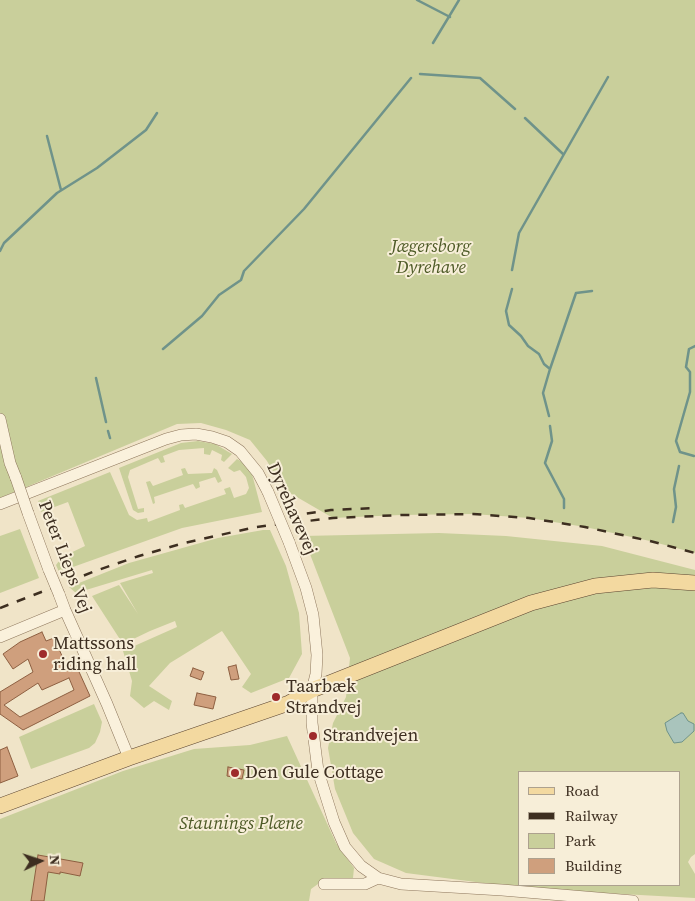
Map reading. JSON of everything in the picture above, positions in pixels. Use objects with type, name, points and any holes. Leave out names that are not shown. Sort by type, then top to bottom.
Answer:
[{"type":"main road","points":[[0,796],[289,703],[312,690],[499,615],[557,595],[595,586],[653,580],[695,583]]},
{"type":"main road","points":[[0,806],[128,754]]},
{"type":"street","name":"Peter Lieps Vej","points":[[0,419],[10,463],[64,610],[108,704],[128,754]]},
{"type":"street","name":"Dyrehavevej","points":[[0,504],[166,439],[196,434],[227,442],[240,451],[258,473],[289,542],[306,588],[313,615],[316,662],[316,674],[312,690]]},
{"type":"street","points":[[0,636],[64,610]]},
{"type":"street","points":[[312,690],[313,736],[318,771],[334,822],[346,847],[361,866],[378,878],[401,884],[633,901]]},
{"type":"street","points":[[324,884],[364,884],[378,878]]},
{"type":"green space","name":"Jægersborg Dyrehave","points":[[0,0],[695,0],[695,553],[585,527],[529,518],[473,514],[333,518],[283,489],[267,461],[250,440],[226,430],[201,423],[177,424],[0,498]]},
{"type":"green space","points":[[198,441],[215,444],[232,454],[224,462],[221,460],[222,455],[212,450],[210,455],[204,454],[204,448],[179,450],[163,456],[165,462],[161,463],[158,458],[130,470],[128,477],[138,509],[144,508],[144,512],[138,513],[133,510],[119,468],[181,443]]},
{"type":"green space","points":[[237,459],[244,463],[252,474],[262,512],[182,528],[59,572],[56,565],[62,557],[85,546],[68,502],[41,512],[38,501],[110,472],[129,515],[137,520],[147,518],[148,522],[180,510],[179,505],[183,504],[185,508],[226,494],[224,489],[230,487],[234,498],[246,494],[249,488],[246,477],[240,470],[234,472],[228,468]]},
{"type":"green space","points":[[185,468],[188,474],[212,473],[214,468],[217,470],[222,481],[218,483],[215,477],[199,482],[200,487],[196,489],[193,484],[154,497],[155,503],[153,504],[146,482],[150,481],[153,486],[183,475],[181,469]]},
{"type":"green space","points":[[20,529],[39,578],[0,593],[0,536]]},
{"type":"green space","points":[[270,530],[286,566],[299,613],[302,654],[289,678],[251,693],[242,687],[251,674],[222,631],[170,663],[149,686],[172,701],[169,710],[154,701],[144,708],[130,696],[132,681],[123,651],[177,627],[175,621],[123,644],[92,596],[119,585],[138,614],[120,583],[153,573],[152,570],[76,593],[69,587],[129,563],[218,538]]},
{"type":"green space","points":[[439,533],[506,536],[602,546],[695,570],[695,854],[688,862],[695,874],[695,898],[530,889],[406,873],[374,859],[353,833],[335,789],[328,748],[333,723],[346,697],[350,658],[303,536]]},
{"type":"green space","points":[[94,704],[102,722],[95,743],[89,748],[31,769],[19,737]]},
{"type":"green space","name":"Staunings Plæne","points":[[287,736],[336,843],[354,868],[353,878],[325,879],[311,889],[309,901],[0,901],[0,819],[123,771],[194,749],[250,745]]},
{"type":"water","points":[[683,713],[688,721],[694,724],[694,731],[682,742],[674,743],[665,723]]},
{"type":"building","points":[[42,632],[46,641],[54,638],[67,667],[75,663],[90,696],[23,730],[0,714],[0,692],[33,672],[28,659],[13,669],[3,654],[20,642]],"holes":[[[69,678],[74,690],[20,717],[4,705],[38,683],[42,690]]]},
{"type":"building","points":[[236,665],[239,679],[231,680],[228,667]]},
{"type":"building","points":[[193,668],[204,672],[201,680],[190,676]]},
{"type":"building","points":[[197,693],[216,697],[213,709],[194,705]]},
{"type":"building","points":[[7,747],[18,776],[0,783],[0,750]]},
{"type":"building","name":"Den Gule Cottage","points":[[228,767],[244,770],[242,779],[227,776]]},
{"type":"building","points":[[38,855],[83,863],[80,876],[48,872],[44,901],[31,901]]},
{"type":"waterway","points":[[417,0],[450,17]]},
{"type":"waterway","points":[[433,43],[459,0]]},
{"type":"waterway","points":[[420,74],[480,78],[515,109]]},
{"type":"waterway","points":[[512,270],[519,233],[608,77]]},
{"type":"waterway","points":[[163,349],[202,316],[219,295],[241,280],[244,271],[304,209],[411,78]]},
{"type":"waterway","points":[[0,251],[4,243],[57,193],[97,168],[146,130],[157,113]]},
{"type":"waterway","points":[[525,118],[563,154]]},
{"type":"waterway","points":[[47,136],[61,190]]},
{"type":"waterway","points":[[512,289],[506,311],[509,325],[521,336],[528,346],[539,354],[544,364],[550,369],[543,393],[549,416]]},
{"type":"waterway","points":[[550,369],[576,293],[592,291]]},
{"type":"waterway","points":[[694,456],[680,452],[676,441],[690,392],[690,372],[686,367],[689,349],[695,346]]},
{"type":"waterway","points":[[96,378],[106,422]]},
{"type":"waterway","points":[[550,426],[552,441],[545,463],[564,499],[564,508]]},
{"type":"waterway","points":[[108,431],[110,438]]},
{"type":"waterway","points":[[673,522],[676,507],[674,489],[679,466]]},
{"type":"railway","points":[[289,516],[331,510],[377,508]]},
{"type":"railway","points":[[0,608],[98,570],[184,543],[256,527],[333,518],[473,514],[529,518],[585,527],[695,553]]},
{"type":"place","name":"Mattssons riding hall","points":[[43,654]]},
{"type":"place","name":"Taarbæk Strandvej","points":[[276,697]]},
{"type":"place","name":"Strandvejen","points":[[313,736]]},
{"type":"place","name":"Den Gule Cottage","points":[[235,773]]}]
